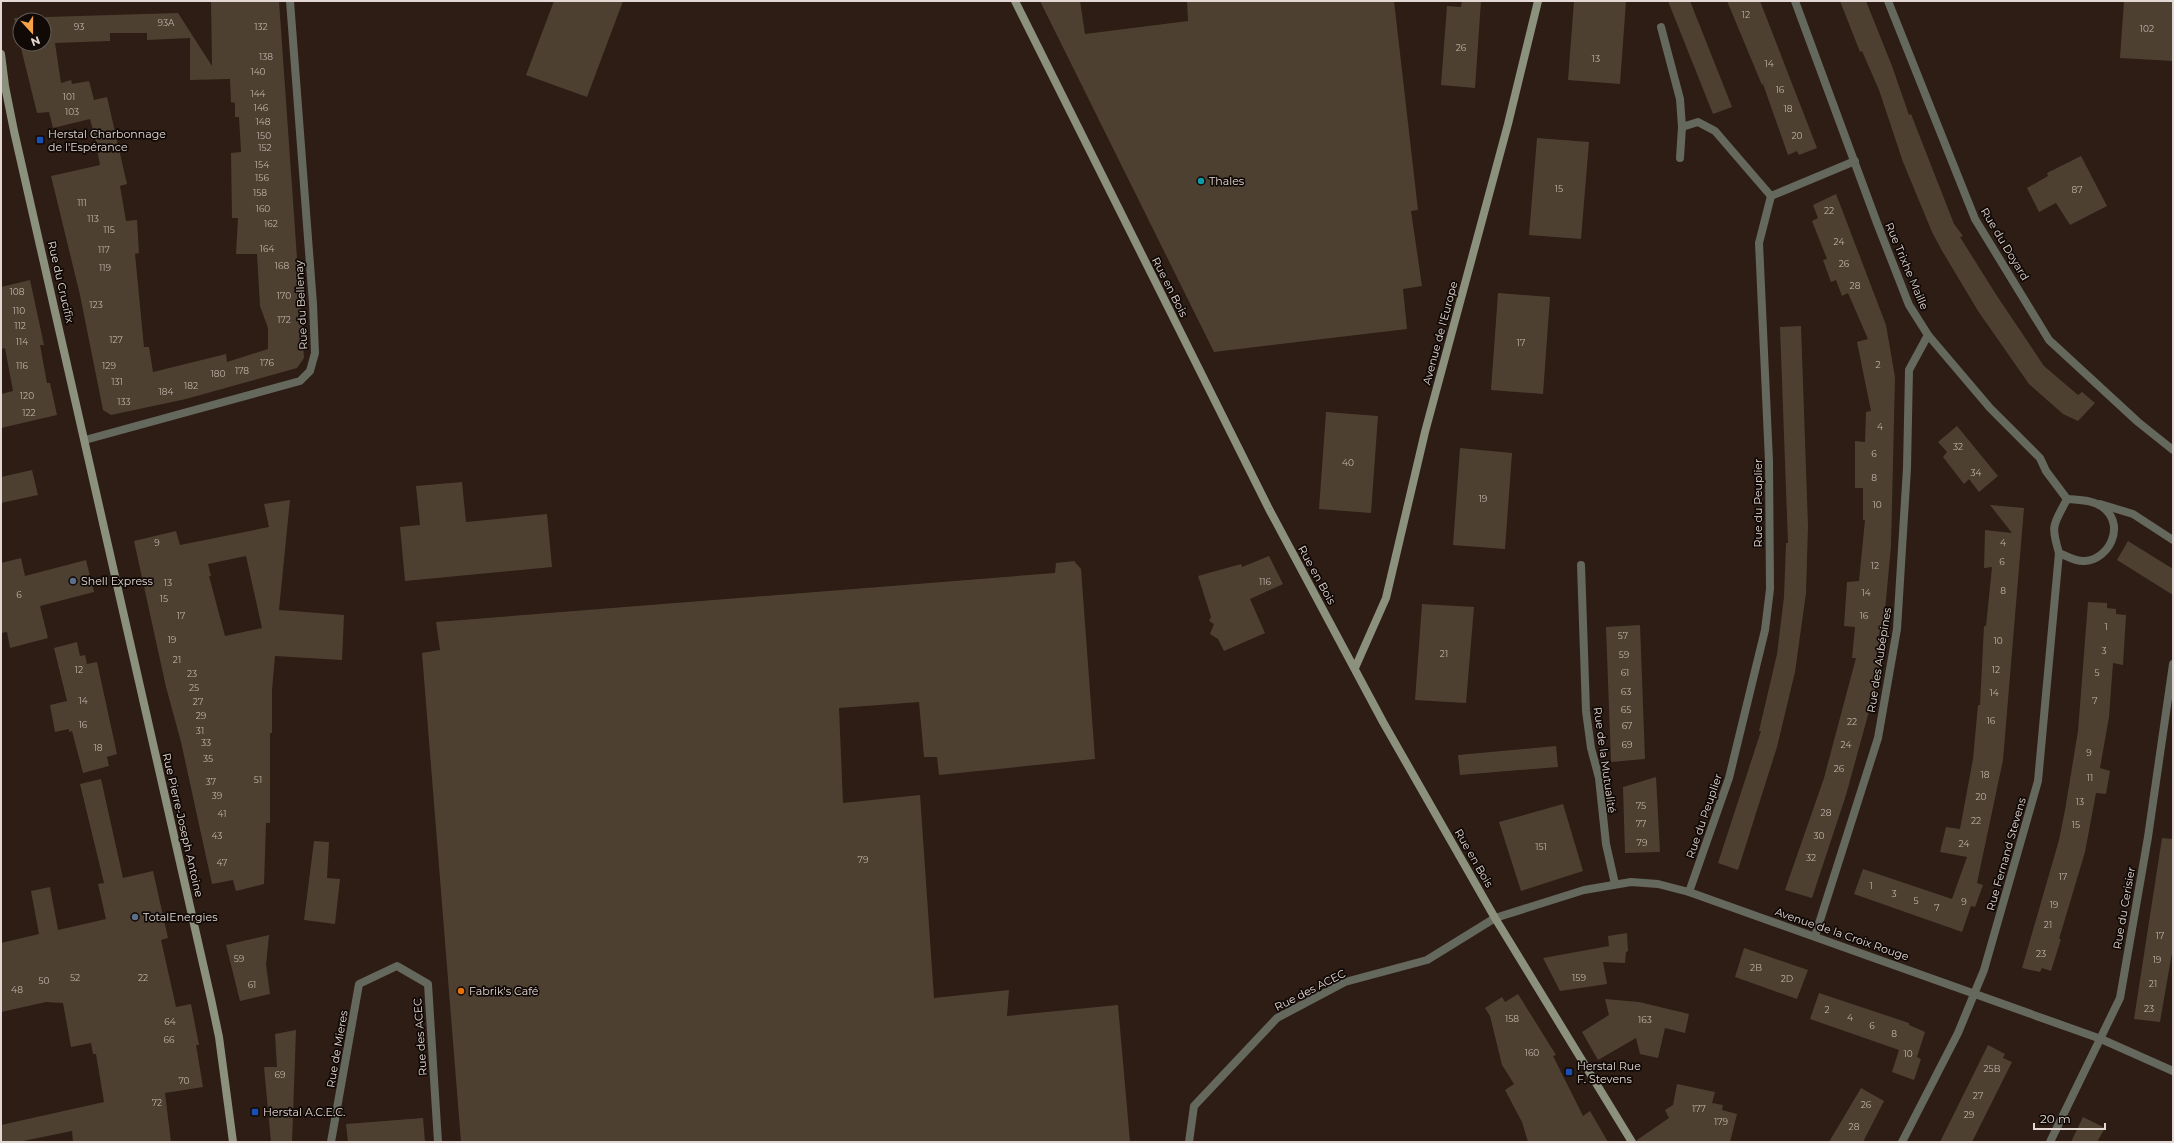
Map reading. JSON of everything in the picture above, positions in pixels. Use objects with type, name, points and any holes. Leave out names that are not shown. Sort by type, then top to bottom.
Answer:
[{"type":"street","name":"Rue du Bellenay","points":[[85,440],[300,381],[310,371],[315,353],[313,304],[290,1]]},
{"type":"street","name":"Rue en Bois","points":[[1015,1],[1269,509],[1383,722],[1496,918],[1632,1142]]},
{"type":"street","name":"Avenue de l'Europe","points":[[1355,668],[1386,598],[1425,432],[1506,132],[1538,1]]},
{"type":"street","name":"Rue Trixhe Maille","points":[[1795,1],[1909,305],[1928,335],[1990,408],[2040,458],[2046,471],[2067,499]]},
{"type":"street","name":"Rue du Doyard","points":[[1888,1],[1976,220],[2050,340],[2138,422],[2173,450]]},
{"type":"street","points":[[1661,27],[1680,99],[1682,127],[1680,158]]},
{"type":"street","name":"Rue du Crucifix","points":[[1,54],[8,101],[102,514]]},
{"type":"street","points":[[1682,127],[1698,122],[1716,131],[1771,196],[1855,161]]},
{"type":"street","name":"Rue du Peuplier","points":[[1689,892],[1729,778],[1765,630],[1770,589],[1769,461],[1759,244],[1771,196]]},
{"type":"street","name":"Rue des Aubépines","points":[[1815,936],[1878,738],[1897,629],[1907,468],[1909,370],[1928,335]]},
{"type":"street","points":[[2092,501],[2105,509],[2111,517],[2114,528],[2113,538],[2107,550],[2099,557],[2084,561],[2074,560],[2059,553],[2053,535],[2054,524],[2067,499],[2092,501],[2133,514],[2173,540]]},
{"type":"street","name":"Rue Pierre-Joseph Antoine","points":[[102,514],[211,999],[220,1044],[233,1142]]},
{"type":"street","name":"Rue Fernand Stevens","points":[[1902,1142],[1958,1033],[1984,970],[2038,781],[2059,553]]},
{"type":"street","name":"Rue de la Mutualité","points":[[1581,565],[1586,711],[1591,748],[1599,778],[1606,844],[1615,884]]},
{"type":"street","name":"Rue du Cerisier","points":[[2050,1142],[2120,998],[2148,837],[2173,664]]},
{"type":"street","name":"Avenue de la Croix Rouge","points":[[1496,918],[1584,890],[1615,884],[1658,884],[1689,892],[1975,993],[2101,1039],[2173,1071]]},
{"type":"street","name":"Rue des ACEC","points":[[1189,1142],[1194,1106],[1277,1018],[1345,982],[1427,960],[1496,918]]},
{"type":"street","name":"Rue des ACEC","points":[[359,984],[397,966],[428,984],[438,1142]]},
{"type":"street","name":"Rue de Mieres","points":[[331,1142],[359,984]]},
{"type":"building","points":[[211,1],[279,1],[304,358],[297,368],[186,399],[111,415],[103,410],[80,295],[51,176],[100,165],[95,138],[90,119],[53,128],[49,112],[37,113],[22,52],[52,52],[52,17],[178,13],[212,66]],"holes":[[[110,33],[147,33],[147,40],[190,38],[190,80],[230,79],[231,102],[235,103],[235,117],[239,117],[241,152],[231,153],[232,218],[238,218],[236,254],[257,254],[260,306],[268,328],[268,349],[227,362],[226,354],[153,372],[149,347],[144,347],[135,254],[139,253],[137,220],[126,221],[120,186],[127,184],[107,97],[94,100],[89,81],[72,84],[71,80],[61,83],[55,43],[110,41]]]},
{"type":"building","points":[[554,1],[623,1],[587,97],[526,75]]},
{"type":"building","name":"Thales","points":[[1040,1],[1080,1],[1085,34],[1188,21],[1187,1],[1394,1],[1418,210],[1411,211],[1422,286],[1403,289],[1407,329],[1214,352]]},
{"type":"building","points":[[1462,1],[1481,1],[1475,88],[1441,85],[1447,6],[1461,7]]},
{"type":"building","points":[[1574,1],[1626,1],[1620,84],[1568,80]]},
{"type":"building","points":[[1668,1],[1690,1],[1732,107],[1713,114]]},
{"type":"building","points":[[1727,1],[1760,1],[1817,148],[1799,155],[1797,151],[1788,155],[1763,84],[1762,85]]},
{"type":"building","points":[[1840,1],[1866,1],[1892,66],[1909,115],[1911,114],[1954,224],[1963,236],[1960,237],[1997,296],[2044,366],[2078,395],[2082,392],[2095,403],[2078,421],[2063,414],[2029,384],[1978,311],[1941,249],[1932,232],[1903,162],[1879,90],[1862,51],[1860,52]]},
{"type":"building","points":[[2124,1],[2173,1],[2173,61],[2120,58]]},
{"type":"building","points":[[1537,138],[1589,142],[1581,239],[1529,235]]},
{"type":"building","points":[[2081,156],[2107,206],[2070,225],[2056,203],[2039,212],[2027,188],[2048,176],[2047,173]]},
{"type":"building","points":[[1836,194],[1886,325],[1895,377],[1891,546],[1879,675],[1846,795],[1812,898],[1785,890],[1824,778],[1856,658],[1852,658],[1855,627],[1844,626],[1847,582],[1859,581],[1865,520],[1863,520],[1863,488],[1855,488],[1855,441],[1865,442],[1866,412],[1871,411],[1857,342],[1868,339],[1848,293],[1842,296],[1836,280],[1831,282],[1823,260],[1827,259],[1812,221],[1818,218],[1813,205]]},
{"type":"building","points":[[30,280],[44,345],[40,345],[47,383],[50,383],[57,415],[1,428],[1,394],[13,391],[5,348],[1,349],[1,287]]},
{"type":"building","points":[[1498,293],[1550,297],[1543,394],[1491,390]]},
{"type":"building","points":[[1801,326],[1808,526],[1806,593],[1795,672],[1777,747],[1738,870],[1718,863],[1761,731],[1759,731],[1777,654],[1784,597],[1786,543],[1788,543],[1780,327]]},
{"type":"building","points":[[1326,412],[1378,416],[1371,513],[1319,509]]},
{"type":"building","points":[[1957,426],[1998,476],[1979,492],[1969,479],[1964,484],[1943,457],[1947,452],[1938,442]]},
{"type":"building","points":[[1460,448],[1512,453],[1505,549],[1453,545]]},
{"type":"building","points":[[32,470],[38,495],[1,503],[1,477]]},
{"type":"building","points":[[462,482],[466,522],[547,514],[552,567],[405,581],[400,527],[420,525],[416,486]]},
{"type":"building","points":[[290,500],[279,610],[344,615],[342,660],[275,656],[272,690],[272,733],[270,733],[270,823],[266,823],[264,884],[236,891],[233,880],[212,884],[181,742],[166,687],[134,541],[176,531],[180,545],[269,527],[264,504]],"holes":[[[246,556],[262,628],[225,636],[209,576],[211,576],[208,564]]]},
{"type":"building","points":[[1990,505],[2024,508],[2003,760],[1977,883],[1983,885],[1975,907],[1971,906],[1962,932],[1854,894],[1863,869],[1952,899],[1967,857],[1940,852],[1946,827],[1960,829],[1973,759],[1978,705],[1980,705],[1984,626],[1986,626],[1992,567],[1984,568],[1985,530],[2012,533]]},
{"type":"building","points":[[2128,541],[2173,569],[2173,595],[2117,560]]},
{"type":"building","points":[[1269,556],[1283,584],[1250,599],[1265,633],[1224,651],[1218,639],[1210,634],[1214,624],[1209,621],[1211,617],[1198,576],[1241,564],[1242,567]]},
{"type":"building","points":[[21,558],[25,576],[86,560],[94,592],[40,606],[48,638],[10,648],[7,632],[1,633],[1,563]]},
{"type":"building","points":[[1074,561],[1081,569],[1095,759],[939,775],[937,757],[924,757],[919,702],[839,708],[843,803],[920,795],[934,998],[1009,990],[1007,1016],[1118,1005],[1130,1142],[461,1142],[422,653],[440,650],[436,622],[1055,573],[1056,563]]},
{"type":"building","points":[[2088,602],[2107,603],[2107,608],[2116,609],[2116,614],[2126,615],[2123,665],[2113,663],[2109,717],[2100,768],[2110,771],[2106,794],[2096,793],[2085,852],[2051,971],[2042,968],[2040,972],[2022,968],[2059,840],[2065,810],[2078,731]]},
{"type":"building","points":[[1422,604],[1474,607],[1466,703],[1415,700]]},
{"type":"building","points":[[1640,625],[1645,759],[1611,762],[1606,627]]},
{"type":"building","points":[[77,642],[80,656],[85,655],[87,664],[97,662],[117,754],[107,757],[109,766],[83,773],[72,731],[69,732],[69,729],[55,732],[50,705],[67,701],[54,648]]},
{"type":"building","points":[[1556,746],[1558,767],[1460,775],[1458,755]]},
{"type":"building","points":[[1656,777],[1660,852],[1625,853],[1623,787]]},
{"type":"building","points":[[101,779],[123,878],[153,871],[168,938],[161,940],[176,1007],[191,1004],[199,1045],[196,1045],[203,1087],[165,1093],[171,1142],[73,1142],[72,1131],[18,1142],[1,1142],[1,1125],[104,1102],[96,1054],[93,1054],[91,1043],[71,1047],[63,1003],[46,1002],[1,1012],[1,943],[39,934],[31,891],[50,887],[58,930],[106,919],[98,884],[104,883],[80,784]]},
{"type":"building","points":[[1563,804],[1583,871],[1521,891],[1499,822]]},
{"type":"building","points":[[2162,838],[2173,839],[2173,947],[2160,1022],[2134,1019]]},
{"type":"building","points":[[314,841],[329,842],[327,878],[340,879],[335,924],[304,920]]},
{"type":"building","points":[[1627,933],[1628,951],[1626,952],[1625,963],[1603,962],[1607,984],[1560,991],[1543,958],[1609,946],[1608,936]]},
{"type":"building","points":[[269,935],[266,965],[270,994],[240,1001],[226,945]]},
{"type":"building","points":[[1744,948],[1808,970],[1797,999],[1735,977]]},
{"type":"building","points":[[1819,993],[1909,1023],[1909,1025],[1925,1032],[1917,1057],[1921,1059],[1914,1080],[1892,1072],[1899,1050],[1810,1019]]},
{"type":"building","points":[[1518,994],[1556,1055],[1553,1056],[1583,1116],[1590,1111],[1608,1142],[1528,1142],[1522,1122],[1505,1090],[1514,1084],[1502,1065],[1490,1016],[1485,1008],[1502,997],[1505,1002]]},
{"type":"building","points":[[1605,999],[1639,1002],[1689,1014],[1685,1033],[1665,1028],[1658,1058],[1640,1054],[1636,1038],[1598,1060],[1582,1032],[1609,1015]]},
{"type":"building","points":[[296,1030],[292,1142],[271,1142],[264,1067],[277,1067],[275,1034]]},
{"type":"building","points":[[1988,1045],[2005,1054],[2003,1058],[2012,1062],[1972,1142],[1940,1142]]},
{"type":"building","points":[[1677,1084],[1715,1092],[1712,1103],[1723,1105],[1722,1110],[1737,1114],[1730,1142],[1637,1142],[1637,1140],[1669,1118],[1665,1110],[1673,1105]]},
{"type":"building","points":[[1861,1088],[1884,1101],[1863,1142],[1829,1142]]},
{"type":"building","points":[[2083,1117],[2105,1128],[2097,1142],[2071,1142]]},
{"type":"building","points":[[423,1118],[425,1142],[348,1142],[346,1124]]},
{"type":"place","name":"Herstal Charbonnage de l'Espérance","points":[[40,140]]},
{"type":"place","name":"Thales","points":[[1201,181]]},
{"type":"place","name":"Shell Express","points":[[73,581]]},
{"type":"place","name":"TotalEnergies","points":[[135,917]]},
{"type":"place","name":"Fabrik's Café","points":[[461,991]]},
{"type":"place","name":"Herstal Rue F. Stevens","points":[[1569,1072]]},
{"type":"place","name":"Herstal A.C.E.C.","points":[[255,1112]]}]
